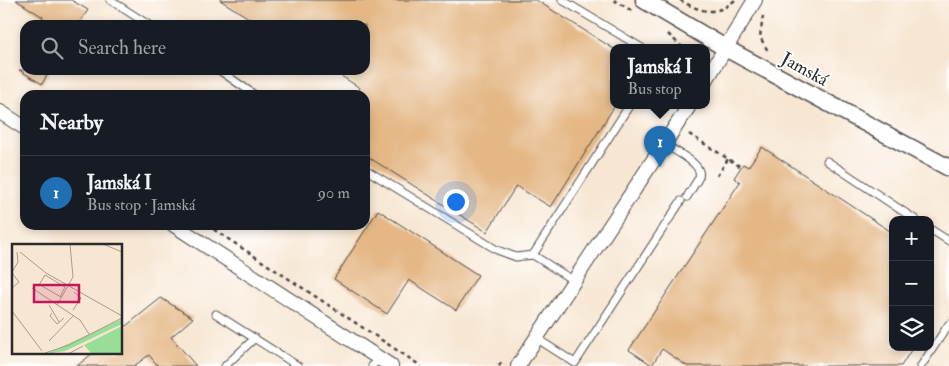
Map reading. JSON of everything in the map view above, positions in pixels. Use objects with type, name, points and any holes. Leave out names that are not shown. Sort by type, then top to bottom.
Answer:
[{"type":"street","name":"Jamská","points":[[644,0],[727,49],[949,168]]},
{"type":"street","points":[[710,74],[727,49],[755,0]]},
{"type":"street","points":[[518,366],[688,109]]},
{"type":"street","points":[[0,112],[20,125]]},
{"type":"street","points":[[181,230],[381,364]]},
{"type":"lane","points":[[110,0],[142,20]]},
{"type":"lane","points":[[562,0],[635,44]]},
{"type":"lane","points":[[225,75],[248,90]]},
{"type":"lane","points":[[533,255],[627,109]]},
{"type":"lane","points":[[536,338],[576,365],[700,175],[700,170],[695,164],[664,144]]},
{"type":"lane","points":[[827,161],[910,216]]},
{"type":"lane","points":[[370,173],[497,250],[516,257],[533,255],[574,281]]},
{"type":"lane","points":[[934,232],[949,241]]},
{"type":"lane","points":[[216,314],[298,366]]},
{"type":"lane","points":[[921,366],[949,324]]},
{"type":"lane","points":[[225,366],[255,338]]},
{"type":"path","points":[[680,0],[703,12],[715,12],[726,8],[735,0]]},
{"type":"path","points":[[763,16],[760,37],[770,54]]},
{"type":"path","points":[[689,134],[741,168]]},
{"type":"path","points":[[717,176],[728,159]]},
{"type":"path","points":[[215,230],[421,366]]},
{"type":"building","points":[[16,0],[71,0],[88,10],[81,20],[41,20],[43,17]]},
{"type":"building","points":[[220,0],[536,0],[610,46],[610,109],[613,109],[551,207],[516,186],[487,232],[370,158],[370,90],[359,90],[360,88],[340,75],[370,75],[370,20],[252,20]]},
{"type":"building","points":[[27,75],[47,75],[42,84]]},
{"type":"building","points":[[762,147],[889,230],[889,351],[910,351],[901,366],[687,366],[662,349],[652,365],[629,350],[740,182],[734,178],[743,164],[748,167]]},
{"type":"building","points":[[378,210],[478,275],[456,310],[409,280],[387,314],[334,279],[365,230],[370,230],[370,223]]},
{"type":"building","points":[[161,298],[193,318],[171,337],[196,366],[158,366],[149,355],[134,366],[77,366],[92,354],[122,354],[122,329]]},
{"type":"place","name":"Jamská I","points":[[660,167]]}]
